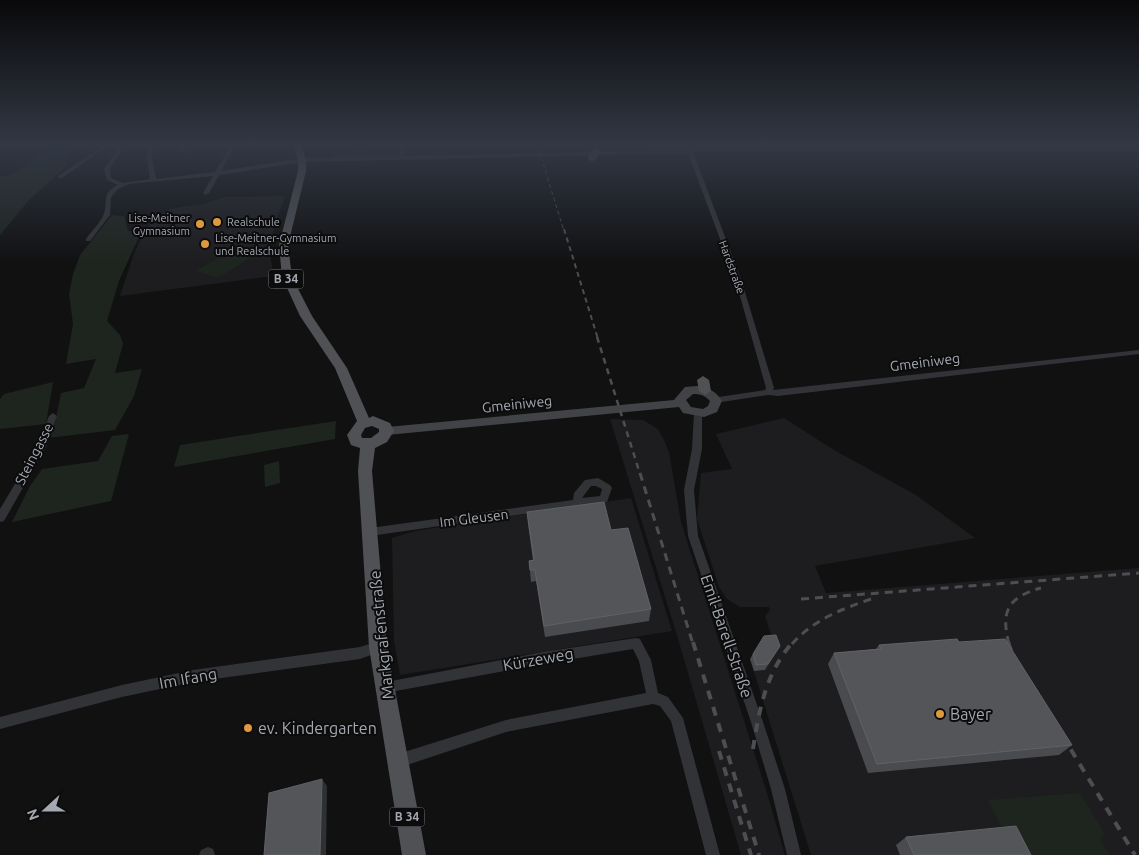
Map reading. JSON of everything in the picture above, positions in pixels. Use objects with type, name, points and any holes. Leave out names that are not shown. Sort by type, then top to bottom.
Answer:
[{"type":"main road","name":"B 34","points":[[299,184],[282,249],[284,270],[294,298],[339,362],[355,406],[365,423]]},
{"type":"main road","points":[[365,423],[380,423],[385,426],[387,431],[378,441],[368,444],[359,443],[354,435],[357,428],[365,423]]},
{"type":"main road","name":"Markgrafenstraße","points":[[368,444],[365,471],[378,647],[414,855]]},
{"type":"street","points":[[88,240],[107,215],[108,197],[122,185],[129,184]]},
{"type":"street","points":[[206,193],[210,184]]},
{"type":"street","name":"Hardstraße","points":[[702,184],[739,282],[770,388],[768,392]]},
{"type":"street","name":"Gmeiniweg","points":[[702,388],[778,393],[1139,352]]},
{"type":"street","points":[[702,388],[713,409],[698,413],[687,410],[681,403],[681,395],[702,388]]},
{"type":"street","name":"Gmeiniweg","points":[[387,431],[681,403]]},
{"type":"street","name":"Emil-Barell-Straße","points":[[698,413],[696,449],[689,490],[692,536],[757,722],[778,789],[794,855]]},
{"type":"street","name":"Steingasse","points":[[0,518],[41,447],[53,416]]},
{"type":"street","name":"Im Gleusen","points":[[370,532],[578,503]]},
{"type":"street","name":"Kürzeweg","points":[[385,688],[543,658],[636,643],[645,660],[653,698]]},
{"type":"street","name":"Im Ifang","points":[[0,723],[122,691],[193,676],[360,653],[378,647]]},
{"type":"street","points":[[398,761],[506,726],[653,698],[664,701],[677,718],[713,855]]},
{"type":"shaded area","points":[[0,184],[47,184],[29,200],[0,235]]},
{"type":"shaded area","name":"Lise-Meitner-Gymnasium und Realschule","points":[[285,196],[274,227],[270,254],[274,276],[120,296],[134,253],[143,235],[153,219],[169,209],[203,204],[225,197]]},
{"type":"shaded area","points":[[112,215],[124,216],[128,231],[142,230],[119,281],[107,321],[120,335],[123,344],[115,373],[142,369],[134,396],[115,430],[48,438],[55,423],[61,393],[84,388],[96,359],[66,364],[73,324],[69,294],[73,274],[80,255]]},
{"type":"shaded area","points":[[228,252],[250,258],[218,278],[196,271]]},
{"type":"shaded area","points":[[53,382],[46,424],[0,429],[0,399],[4,394]]},
{"type":"shaded area","points":[[784,418],[834,450],[916,495],[975,538],[815,566],[826,593],[1139,568],[1139,855],[811,855],[750,659],[762,642],[773,641],[765,616],[770,610],[769,607],[740,607],[727,599],[719,587],[697,519],[701,473],[732,469],[716,434]]},
{"type":"shaded area","points":[[610,419],[643,420],[658,429],[669,452],[681,522],[785,855],[741,855],[679,642]]},
{"type":"shaded area","points":[[336,421],[335,439],[174,467],[180,445]]},
{"type":"shaded area","points":[[129,434],[111,501],[12,522],[30,486],[42,469],[98,461],[112,436]]},
{"type":"shaded area","points":[[279,461],[280,483],[265,487],[264,465]]},
{"type":"shaded area","points":[[631,498],[672,631],[400,675],[394,641],[392,538],[415,531]]},
{"type":"shaded area","points":[[1080,793],[1105,834],[1100,839],[1110,855],[1015,855],[988,800]]},
{"type":"building","points":[[604,502],[611,530],[628,528],[651,609],[544,626],[535,570],[530,570],[529,561],[534,560],[527,512]]},
{"type":"building","points":[[776,635],[780,646],[768,664],[756,665],[753,654],[764,636]]},
{"type":"building","name":"Bayer","points":[[957,639],[959,642],[1005,639],[1072,745],[877,764],[834,653],[881,649],[879,645]]},
{"type":"building","points":[[322,779],[320,855],[264,855],[269,793]]},
{"type":"building","points":[[1016,826],[1031,855],[914,855],[906,837]]},
{"type":"railway","points":[[549,184],[564,231]]},
{"type":"railway","points":[[564,229],[598,339]]},
{"type":"railway","points":[[597,337],[640,474]]},
{"type":"railway","points":[[640,473],[693,644]]},
{"type":"railway","points":[[801,599],[1139,573]]},
{"type":"railway","points":[[1009,644],[1006,622],[1010,607],[1021,596],[1041,588]]},
{"type":"railway","points":[[792,644],[809,628],[829,616],[871,599]]},
{"type":"railway","points":[[693,642],[759,855]]},
{"type":"railway","points":[[753,749],[765,692],[776,666],[793,642]]},
{"type":"railway","points":[[1008,642],[1013,656]]},
{"type":"railway","points":[[1062,735],[1135,855]]},
{"type":"railway","points":[[719,751],[751,855]]},
{"type":"place","name":"Realschule","points":[[217,222]]},
{"type":"place","name":"Lise-Meitner Gymnasium","points":[[200,224]]},
{"type":"place","name":"Lise-Meitner-Gymnasium und Realschule","points":[[205,244]]},
{"type":"place","name":"Bayer","points":[[940,714]]},
{"type":"place","name":"ev. Kindergarten","points":[[248,728]]}]
